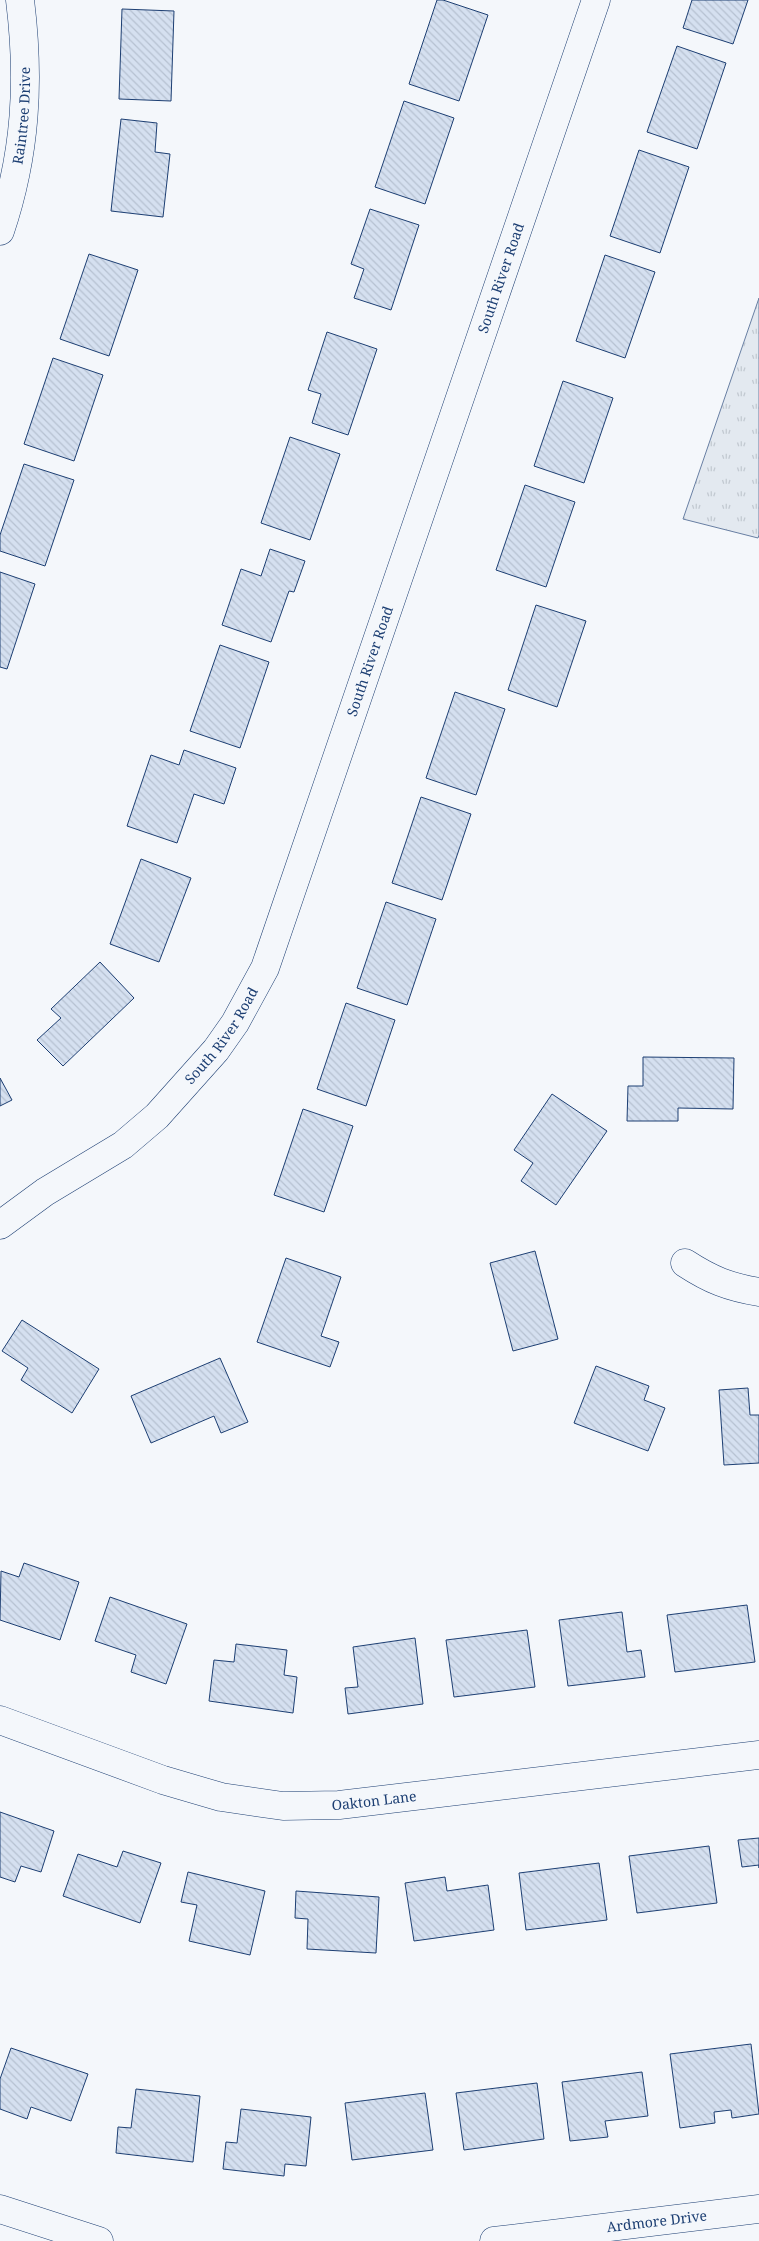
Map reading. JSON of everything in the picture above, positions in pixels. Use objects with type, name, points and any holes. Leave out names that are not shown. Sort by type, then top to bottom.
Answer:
[{"type":"street","name":"Raintree Drive","points":[[0,231],[14,182],[21,147],[27,86],[26,46],[20,0]]},
{"type":"street","name":"South River Road","points":[[0,1225],[45,1192],[123,1145],[157,1116],[216,1050],[235,1023],[265,968],[596,0]]},
{"type":"street","points":[[685,1263],[707,1278],[732,1287],[759,1292]]},
{"type":"street","name":"Oakton Lane","points":[[0,1720],[163,1780],[221,1797],[283,1806],[339,1806],[759,1755]]},
{"type":"street","points":[[0,2208],[98,2241]]},
{"type":"street","name":"Ardmore Drive","points":[[494,2241],[759,2208]]},
{"type":"green space","points":[[759,298],[759,535],[758,538],[683,519]]},
{"type":"building","points":[[437,0],[443,0],[488,15],[459,101],[409,84]]},
{"type":"building","points":[[692,0],[748,0],[733,44],[683,28]]},
{"type":"building","points":[[122,9],[174,11],[171,101],[119,99]]},
{"type":"building","points":[[677,46],[726,63],[697,149],[647,132]]},
{"type":"building","points":[[404,101],[454,118],[425,204],[375,187]]},
{"type":"building","points":[[121,119],[157,123],[155,152],[170,154],[163,217],[111,211]]},
{"type":"building","points":[[639,150],[689,167],[660,253],[610,236]]},
{"type":"building","points":[[370,209],[419,225],[391,310],[354,298],[364,269],[351,264]]},
{"type":"building","points":[[89,254],[138,270],[109,356],[60,339]]},
{"type":"building","points":[[605,255],[655,272],[625,358],[576,341]]},
{"type":"building","points":[[327,332],[377,349],[348,435],[312,423],[321,394],[308,390]]},
{"type":"building","points":[[53,358],[103,375],[74,461],[24,444]]},
{"type":"building","points":[[563,381],[613,398],[584,483],[534,466]]},
{"type":"building","points":[[290,437],[340,454],[310,540],[261,523]]},
{"type":"building","points":[[24,464],[74,480],[45,566],[0,551],[0,535]]},
{"type":"building","points":[[525,485],[575,502],[546,587],[496,570]]},
{"type":"building","points":[[270,549],[305,561],[294,592],[289,591],[271,642],[222,625],[241,569],[261,576]]},
{"type":"building","points":[[0,572],[35,584],[7,669],[0,667]]},
{"type":"building","points":[[536,605],[586,621],[557,707],[508,690]]},
{"type":"building","points":[[220,645],[269,662],[240,748],[190,731]]},
{"type":"building","points":[[455,692],[505,709],[476,795],[426,778]]},
{"type":"building","points":[[184,750],[236,768],[224,804],[194,794],[177,843],[127,826],[151,755],[179,765]]},
{"type":"building","points":[[421,797],[471,814],[442,900],[392,883]]},
{"type":"building","points":[[141,859],[191,878],[159,962],[110,944]]},
{"type":"building","points":[[386,902],[436,919],[407,1005],[357,988]]},
{"type":"building","points":[[100,962],[134,998],[63,1066],[37,1040],[61,1018],[51,1009]]},
{"type":"building","points":[[346,1003],[395,1020],[366,1106],[317,1089]]},
{"type":"building","points":[[643,1057],[734,1058],[733,1109],[678,1108],[678,1121],[627,1121],[628,1086],[643,1086]]},
{"type":"building","points":[[0,1078],[12,1100],[0,1106]]},
{"type":"building","points":[[552,1094],[607,1131],[556,1205],[521,1181],[533,1163],[514,1150]]},
{"type":"building","points":[[303,1109],[353,1126],[324,1212],[274,1195]]},
{"type":"building","points":[[535,1251],[558,1339],[513,1351],[490,1263]]},
{"type":"building","points":[[286,1258],[341,1277],[321,1336],[339,1342],[330,1367],[257,1342]]},
{"type":"building","points":[[22,1320],[99,1369],[72,1413],[21,1380],[28,1368],[2,1351]]},
{"type":"building","points":[[220,1358],[248,1422],[221,1433],[214,1416],[151,1443],[131,1396]]},
{"type":"building","points":[[596,1366],[649,1386],[644,1400],[665,1408],[648,1451],[574,1423]]},
{"type":"building","points":[[748,1388],[750,1415],[759,1415],[759,1463],[724,1465],[719,1390]]},
{"type":"building","points":[[24,1563],[79,1582],[60,1640],[0,1620],[1,1571],[19,1577]]},
{"type":"building","points":[[110,1597],[187,1624],[166,1684],[131,1672],[136,1655],[95,1641]]},
{"type":"building","points":[[747,1605],[755,1662],[675,1672],[667,1615]]},
{"type":"building","points":[[622,1612],[627,1652],[641,1650],[645,1677],[568,1686],[559,1620]]},
{"type":"building","points":[[527,1630],[535,1687],[454,1697],[446,1640]]},
{"type":"building","points":[[415,1638],[423,1704],[348,1714],[345,1688],[358,1687],[353,1647]]},
{"type":"building","points":[[236,1644],[287,1650],[284,1675],[297,1677],[293,1713],[209,1701],[214,1660],[234,1662]]},
{"type":"building","points":[[0,1812],[54,1831],[41,1872],[21,1866],[15,1882],[0,1877]]},
{"type":"building","points":[[759,1838],[759,1865],[742,1867],[738,1840]]},
{"type":"building","points":[[709,1846],[717,1903],[637,1913],[629,1856]]},
{"type":"building","points":[[123,1851],[161,1863],[140,1923],[63,1896],[78,1854],[117,1867]]},
{"type":"building","points":[[599,1863],[607,1920],[526,1930],[519,1873]]},
{"type":"building","points":[[188,1872],[265,1891],[250,1955],[189,1941],[197,1905],[181,1902]]},
{"type":"building","points":[[445,1877],[447,1891],[488,1885],[494,1930],[414,1941],[405,1883]]},
{"type":"building","points":[[296,1891],[379,1897],[376,1953],[307,1949],[308,1919],[295,1918]]},
{"type":"building","points":[[751,2044],[759,2114],[732,2118],[731,2110],[714,2112],[715,2123],[680,2128],[670,2054]]},
{"type":"building","points":[[11,2048],[88,2074],[71,2121],[31,2107],[27,2119],[0,2109],[0,2079]]},
{"type":"building","points":[[642,2072],[648,2116],[605,2121],[608,2137],[570,2141],[562,2082]]},
{"type":"building","points":[[537,2083],[544,2139],[464,2150],[456,2093]]},
{"type":"building","points":[[136,2089],[200,2096],[193,2162],[116,2153],[118,2127],[131,2128]]},
{"type":"building","points":[[425,2093],[433,2150],[352,2160],[345,2103]]},
{"type":"building","points":[[241,2109],[311,2117],[306,2166],[285,2164],[284,2176],[223,2169],[226,2142],[237,2143]]}]
